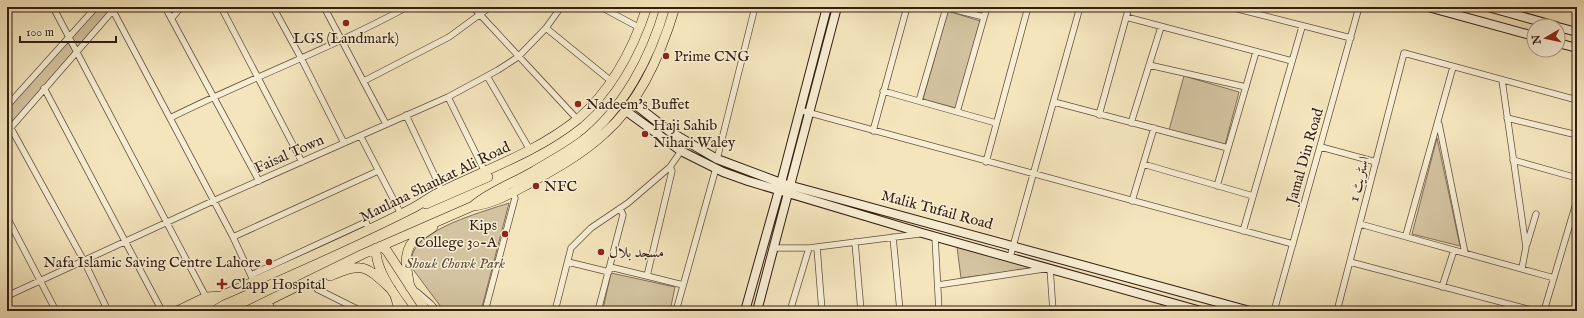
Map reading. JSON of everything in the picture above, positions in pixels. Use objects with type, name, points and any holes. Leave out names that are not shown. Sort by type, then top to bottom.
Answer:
[{"type":"main road","name":"Maulana Shaukat Ali Road","points":[[177,311],[206,297],[221,296],[252,278],[369,230],[530,150],[577,119],[604,92],[624,61],[640,28],[647,7]]},
{"type":"main road","points":[[440,196],[508,167],[585,119],[602,100],[629,62],[644,32],[652,7]]},
{"type":"main road","points":[[247,311],[379,247],[473,206],[484,197],[522,178],[580,142],[616,108],[648,52],[664,7]]},
{"type":"main road","points":[[473,206],[486,205],[545,174],[589,146],[605,133],[626,111],[632,102],[659,52],[675,7]]},
{"type":"main road","points":[[410,287],[406,262],[409,249],[416,238],[442,219]]},
{"type":"main road","points":[[379,247],[387,252],[426,311]]},
{"type":"main road","points":[[379,247],[380,265],[391,289],[406,311]]},
{"type":"main road","points":[[312,280],[329,277],[350,268],[358,267],[371,272],[391,289]]},
{"type":"main road","points":[[195,311],[221,296]]},
{"type":"street","points":[[53,7],[206,297]]},
{"type":"street","points":[[7,106],[96,7]]},
{"type":"street","points":[[165,7],[214,96],[258,181]]},
{"type":"street","points":[[172,18],[181,7]]},
{"type":"street","points":[[221,7],[302,162]]},
{"type":"street","points":[[273,7],[301,58],[344,143]]},
{"type":"street","points":[[324,7],[386,124]]},
{"type":"street","points":[[170,118],[214,96],[259,78],[341,40],[407,7]]},
{"type":"street","points":[[473,7],[577,119]]},
{"type":"street","points":[[364,81],[449,38],[490,7]]},
{"type":"street","name":"Faisal Town","points":[[7,296],[213,201],[344,143],[361,137],[386,124],[448,97],[518,57],[546,28],[561,7]]},
{"type":"street","points":[[601,7],[640,28]]},
{"type":"street","points":[[717,159],[755,7]]},
{"type":"street","points":[[745,311],[779,191],[827,7]]},
{"type":"street","points":[[757,311],[837,7]]},
{"type":"street","points":[[873,132],[907,7]]},
{"type":"street","points":[[918,101],[945,7],[984,17]]},
{"type":"street","points":[[957,112],[987,7]]},
{"type":"street","points":[[986,162],[1028,7]]},
{"type":"street","points":[[1010,257],[1080,7]]},
{"type":"street","points":[[1099,115],[1129,7]]},
{"type":"street","points":[[1230,7],[1351,38]]},
{"type":"street","name":"Jamal Din Road","points":[[1274,311],[1359,7]]},
{"type":"street","points":[[1428,7],[1526,34]]},
{"type":"street","points":[[1488,7],[1498,8],[1531,18]]},
{"type":"street","points":[[9,129],[113,8],[233,237],[252,278]]},
{"type":"street","points":[[1126,17],[1292,61]]},
{"type":"street","points":[[1243,231],[1302,26]]},
{"type":"street","points":[[1131,123],[1161,27]]},
{"type":"street","points":[[546,28],[611,80]]},
{"type":"street","points":[[1566,29],[1577,32]]},
{"type":"street","points":[[1566,45],[1577,48]]},
{"type":"street","points":[[1217,186],[1256,52]]},
{"type":"street","name":"اسٹریٹ 1","points":[[1337,311],[1404,53],[1453,67]]},
{"type":"street","points":[[1149,66],[1246,87]]},
{"type":"street","points":[[1406,235],[1439,123],[1453,67],[1577,100]]},
{"type":"street","points":[[487,76],[530,150]]},
{"type":"street","points":[[1502,80],[1526,248]]},
{"type":"street","points":[[44,88],[162,311]]},
{"type":"street","points":[[883,91],[996,123]]},
{"type":"street","points":[[448,97],[485,172]]},
{"type":"street","name":"Malik Tufail Road","points":[[632,102],[669,131],[717,159],[781,183],[1013,245],[1250,311]]},
{"type":"street","points":[[1054,102],[1228,148]]},
{"type":"street","points":[[799,110],[873,132],[1293,244]]},
{"type":"street","name":"Malik Tufail Road","points":[[626,111],[681,151],[716,168],[779,191],[935,237],[1050,268],[1170,307],[1201,311]]},
{"type":"street","points":[[406,115],[440,196]]},
{"type":"street","points":[[1507,118],[1577,135]]},
{"type":"street","points":[[7,121],[9,129],[84,261],[108,311]]},
{"type":"street","points":[[1439,123],[1465,253]]},
{"type":"street","points":[[1132,201],[1154,128]]},
{"type":"street","points":[[361,137],[401,214]]},
{"type":"street","points":[[1321,147],[1376,162]]},
{"type":"street","points":[[555,311],[571,248],[591,228],[620,208],[670,167],[681,151]]},
{"type":"street","points":[[1513,160],[1577,178]]},
{"type":"street","points":[[1143,164],[1253,196]]},
{"type":"street","points":[[647,276],[672,171],[670,167]]},
{"type":"street","points":[[676,311],[716,168]]},
{"type":"street","points":[[233,237],[378,170]]},
{"type":"street","points":[[485,311],[515,198],[512,192]]},
{"type":"street","points":[[1544,311],[1577,200]]},
{"type":"street","points":[[598,311],[623,215],[620,208]]},
{"type":"street","points":[[1522,268],[1536,214]]},
{"type":"street","points":[[7,217],[56,311]]},
{"type":"street","points":[[1360,224],[1406,235],[1554,278]]},
{"type":"street","points":[[774,248],[809,248],[922,233]]},
{"type":"street","points":[[893,237],[900,311]]},
{"type":"street","points":[[935,237],[939,311]]},
{"type":"street","points":[[855,242],[861,311]]},
{"type":"street","points":[[817,247],[822,311]]},
{"type":"street","points":[[790,311],[809,248]]},
{"type":"street","points":[[1442,287],[1454,250]]},
{"type":"street","points":[[568,262],[647,276],[683,285]]},
{"type":"street","points":[[1350,262],[1535,311]]},
{"type":"street","points":[[938,285],[1050,268],[1053,311]]},
{"type":"street","points":[[312,280],[317,288],[361,311]]},
{"type":"street","points":[[410,287],[431,304],[437,311]]},
{"type":"street","points":[[391,289],[398,311]]},
{"type":"street","points":[[268,301],[273,311]]},
{"type":"green space","points":[[98,7],[116,7],[7,129],[7,110]]},
{"type":"green space","points":[[948,11],[980,21],[956,108],[923,99]]},
{"type":"green space","points":[[1184,76],[1239,92],[1225,145],[1169,130]]},
{"type":"green space","points":[[1437,138],[1460,246],[1412,234]]},
{"type":"green space","name":"Shouk Chowk Park","points":[[509,203],[481,311],[444,311],[412,268],[411,259],[414,250],[426,238],[448,225]]},
{"type":"green space","points":[[957,247],[1037,268],[961,278]]},
{"type":"green space","points":[[611,273],[675,287],[670,311],[610,311],[603,309]]},
{"type":"place","name":"LGS (Landmark)","points":[[346,23]]},
{"type":"place","name":"Prime CNG","points":[[666,56]]},
{"type":"place","name":"Nadeem's Buffet","points":[[578,104]]},
{"type":"place","name":"Haji Sahib Nihari Waley","points":[[645,134]]},
{"type":"place","name":"NFC","points":[[536,186]]},
{"type":"place","name":"Kips College 30-A","points":[[505,234]]},
{"type":"place","name":"مسجد بلال","points":[[601,252]]},
{"type":"place","name":"Nafa Islamic Saving Centre Lahore","points":[[269,262]]},
{"type":"place","name":"Clapp Hospital","points":[[222,284]]}]
